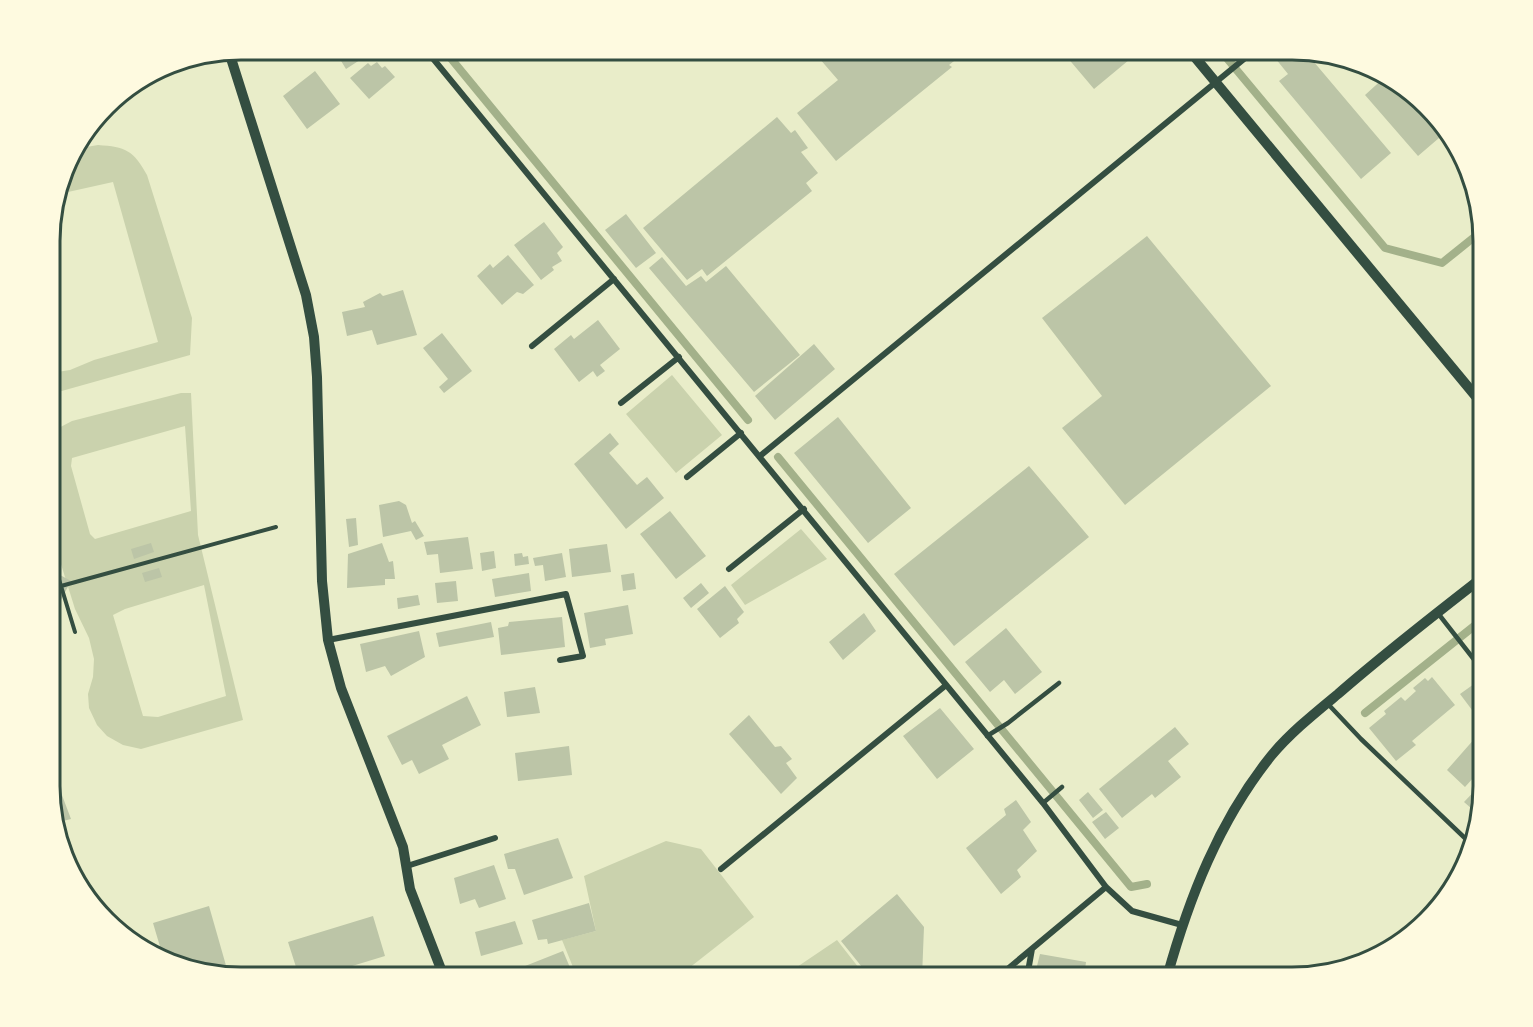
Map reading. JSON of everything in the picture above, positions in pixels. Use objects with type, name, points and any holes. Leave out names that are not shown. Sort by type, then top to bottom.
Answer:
[{"type":"street","points":[[434,60],[1043,803],[1106,887],[1132,911],[1182,925]]},
{"type":"street","points":[[1197,60],[1473,393]]},
{"type":"street","points":[[760,456],[1243,60]]},
{"type":"street","points":[[232,61],[306,295],[314,337],[321,474],[322,581],[328,640],[341,688],[404,847],[410,889],[440,967]]},
{"type":"street","points":[[532,346],[614,279]]},
{"type":"street","points":[[621,403],[679,357]]},
{"type":"street","points":[[687,477],[741,433]]},
{"type":"street","points":[[729,569],[804,509]]},
{"type":"street","points":[[1170,967],[1182,925],[1206,861],[1236,807],[1272,756],[1327,703],[1473,585]]},
{"type":"street","points":[[328,640],[566,594],[584,656],[560,660]]},
{"type":"street","points":[[721,869],[945,686]]},
{"type":"street","points":[[407,866],[495,838]]},
{"type":"street","points":[[1010,967],[1106,887]]},
{"type":"street","points":[[1029,967],[1032,949]]},
{"type":"lane","points":[[1437,612],[1473,658]]},
{"type":"lane","points":[[987,736],[1008,723],[1059,683]]},
{"type":"lane","points":[[1327,703],[1360,739],[1465,838]]},
{"type":"lane","points":[[1043,803],[1062,786]]},
{"type":"path","points":[[61,586],[276,527]]},
{"type":"path","points":[[60,583],[75,632]]},
{"type":"green space","points":[[98,145],[128,151],[147,175],[192,318],[190,355],[60,391],[60,372],[158,342],[113,182],[67,192],[87,147]]},
{"type":"green space","points":[[672,375],[722,435],[676,473],[626,414]]},
{"type":"green space","points":[[181,393],[191,393],[198,535],[243,720],[141,749],[123,745],[107,736],[97,725],[89,708],[88,694],[93,677],[94,659],[89,638],[75,609],[60,561],[60,427],[72,421]],"holes":[[[185,426],[191,511],[95,539],[90,534],[71,466],[72,458]],[[204,585],[226,696],[158,717],[143,716],[113,615],[125,609]]]},
{"type":"green space","points":[[801,529],[827,559],[745,605],[731,585]]},
{"type":"green space","points":[[666,841],[701,849],[754,917],[690,967],[573,967],[562,940],[596,931],[584,876]]},
{"type":"green space","points":[[837,940],[858,967],[797,967]]},
{"type":"building","points":[[340,60],[360,60],[346,69]]},
{"type":"building","points":[[821,60],[955,60],[949,65],[952,67],[836,161],[797,113],[838,80]]},
{"type":"building","points":[[1069,60],[1129,60],[1094,89]]},
{"type":"building","points":[[1277,60],[1314,62],[1391,153],[1361,179],[1279,81],[1288,74]]},
{"type":"building","points":[[377,62],[382,68],[385,66],[395,77],[369,99],[350,78],[368,63],[371,66]]},
{"type":"building","points":[[315,71],[340,104],[307,129],[283,96]]},
{"type":"building","points":[[1378,83],[1411,105],[1439,138],[1418,156],[1365,95]]},
{"type":"building","points":[[777,117],[791,133],[795,130],[808,148],[801,152],[818,173],[806,183],[812,191],[707,276],[702,269],[687,280],[643,228]]},
{"type":"building","points":[[626,214],[656,253],[636,268],[605,230]]},
{"type":"building","points":[[544,222],[563,247],[557,253],[562,261],[552,267],[554,270],[541,280],[514,245]]},
{"type":"building","points":[[1147,236],[1271,386],[1125,505],[1062,428],[1102,396],[1042,318]]},
{"type":"building","points":[[508,255],[534,285],[523,294],[517,292],[502,305],[477,276],[490,264],[493,268]]},
{"type":"building","points":[[662,257],[686,286],[701,276],[706,282],[726,266],[800,355],[754,392],[649,268]]},
{"type":"building","points":[[403,290],[417,335],[377,345],[372,330],[347,336],[342,312],[365,307],[363,302],[380,293],[383,296]]},
{"type":"building","points":[[598,320],[620,349],[600,365],[605,371],[597,377],[593,371],[579,382],[554,349],[571,335],[574,339]]},
{"type":"building","points":[[442,333],[472,371],[444,393],[439,387],[448,379],[423,348]]},
{"type":"building","points":[[814,344],[835,369],[775,420],[755,396]]},
{"type":"building","points":[[838,417],[911,508],[868,543],[794,453]]},
{"type":"building","points":[[610,433],[619,444],[609,453],[637,485],[647,477],[664,498],[626,529],[574,464]]},
{"type":"building","points":[[1029,466],[1089,537],[954,646],[894,574]]},
{"type":"building","points":[[399,501],[406,505],[412,523],[415,521],[424,536],[416,540],[411,531],[383,537],[379,505]]},
{"type":"building","points":[[670,511],[706,556],[676,579],[640,534]]},
{"type":"building","points":[[356,518],[358,545],[349,547],[346,519]]},
{"type":"building","points":[[468,537],[473,569],[440,573],[438,554],[427,555],[424,542]]},
{"type":"building","points":[[151,543],[154,552],[134,559],[131,549]]},
{"type":"building","points":[[382,543],[389,562],[393,561],[395,579],[385,579],[385,585],[347,588],[348,554]]},
{"type":"building","points":[[607,544],[611,572],[572,577],[569,549]]},
{"type":"building","points":[[494,551],[496,568],[482,571],[480,553]]},
{"type":"building","points":[[522,553],[523,557],[528,556],[529,564],[515,566],[514,554]]},
{"type":"building","points":[[562,553],[566,577],[545,581],[543,565],[535,566],[533,558]]},
{"type":"building","points":[[159,568],[162,577],[145,582],[142,573]]},
{"type":"building","points":[[529,573],[531,591],[495,597],[492,579]]},
{"type":"building","points":[[634,573],[636,589],[623,591],[621,575]]},
{"type":"building","points":[[60,575],[71,581],[60,601]]},
{"type":"building","points":[[456,581],[458,601],[437,603],[435,583]]},
{"type":"building","points":[[701,583],[709,593],[691,608],[683,598]]},
{"type":"building","points":[[725,586],[744,612],[737,619],[739,623],[720,638],[697,609]]},
{"type":"building","points":[[418,595],[420,605],[398,609],[397,598]]},
{"type":"building","points":[[628,605],[633,634],[605,639],[606,645],[590,648],[584,613]]},
{"type":"building","points":[[864,613],[876,631],[843,660],[829,642]]},
{"type":"building","points":[[562,617],[565,647],[501,655],[498,628],[508,626],[509,622]]},
{"type":"building","points":[[491,622],[494,637],[439,647],[436,633]]},
{"type":"building","points":[[1006,628],[1042,672],[1015,694],[1004,680],[990,692],[965,662]]},
{"type":"building","points":[[419,631],[425,657],[391,676],[385,666],[366,672],[360,644]]},
{"type":"building","points":[[1432,677],[1455,705],[1412,741],[1416,745],[1396,761],[1369,728],[1401,697],[1405,701],[1416,691],[1413,688],[1425,678],[1428,681]]},
{"type":"building","points":[[1473,685],[1473,711],[1460,694]]},
{"type":"building","points":[[535,687],[540,713],[507,717],[504,692]]},
{"type":"building","points":[[467,696],[481,725],[442,745],[449,759],[419,774],[412,760],[402,765],[387,736]]},
{"type":"building","points":[[940,708],[974,749],[937,779],[903,736]]},
{"type":"building","points":[[749,715],[775,747],[781,746],[792,759],[786,763],[797,778],[781,794],[729,734]]},
{"type":"building","points":[[1175,727],[1189,744],[1168,761],[1181,777],[1155,798],[1152,794],[1122,818],[1099,789]]},
{"type":"building","points":[[1473,740],[1473,778],[1465,787],[1447,770]]},
{"type":"building","points":[[569,746],[572,775],[518,781],[515,753]]},
{"type":"building","points":[[60,791],[71,819],[63,821]]},
{"type":"building","points":[[1088,792],[1103,810],[1093,818],[1079,800]]},
{"type":"building","points":[[1473,793],[1472,809],[1464,802]]},
{"type":"building","points":[[1016,800],[1031,822],[1023,830],[1037,851],[1017,870],[1021,877],[1001,894],[966,848],[1006,815],[1004,809]]},
{"type":"building","points":[[1106,812],[1119,828],[1105,839],[1092,822]]},
{"type":"building","points":[[558,838],[573,878],[524,895],[515,869],[508,869],[504,854]]},
{"type":"building","points":[[494,865],[506,899],[479,908],[475,899],[460,904],[454,878]]},
{"type":"building","points":[[897,894],[924,927],[922,967],[862,967],[841,941]]},
{"type":"building","points":[[589,903],[596,931],[548,944],[547,939],[538,940],[532,920]]},
{"type":"building","points":[[209,906],[226,966],[194,961],[161,948],[153,923]]},
{"type":"building","points":[[373,916],[385,956],[349,967],[296,967],[288,942]]},
{"type":"building","points":[[515,921],[523,944],[481,956],[475,932]]},
{"type":"building","points":[[563,951],[570,967],[523,967]]},
{"type":"building","points":[[1040,954],[1086,962],[1085,967],[1037,967]]},
{"type":"waterway","points":[[452,60],[748,420]]},
{"type":"waterway","points":[[1228,60],[1385,248],[1442,263],[1473,238]]},
{"type":"waterway","points":[[778,457],[1131,887],[1147,884]]},
{"type":"waterway","points":[[1365,713],[1473,627]]}]
